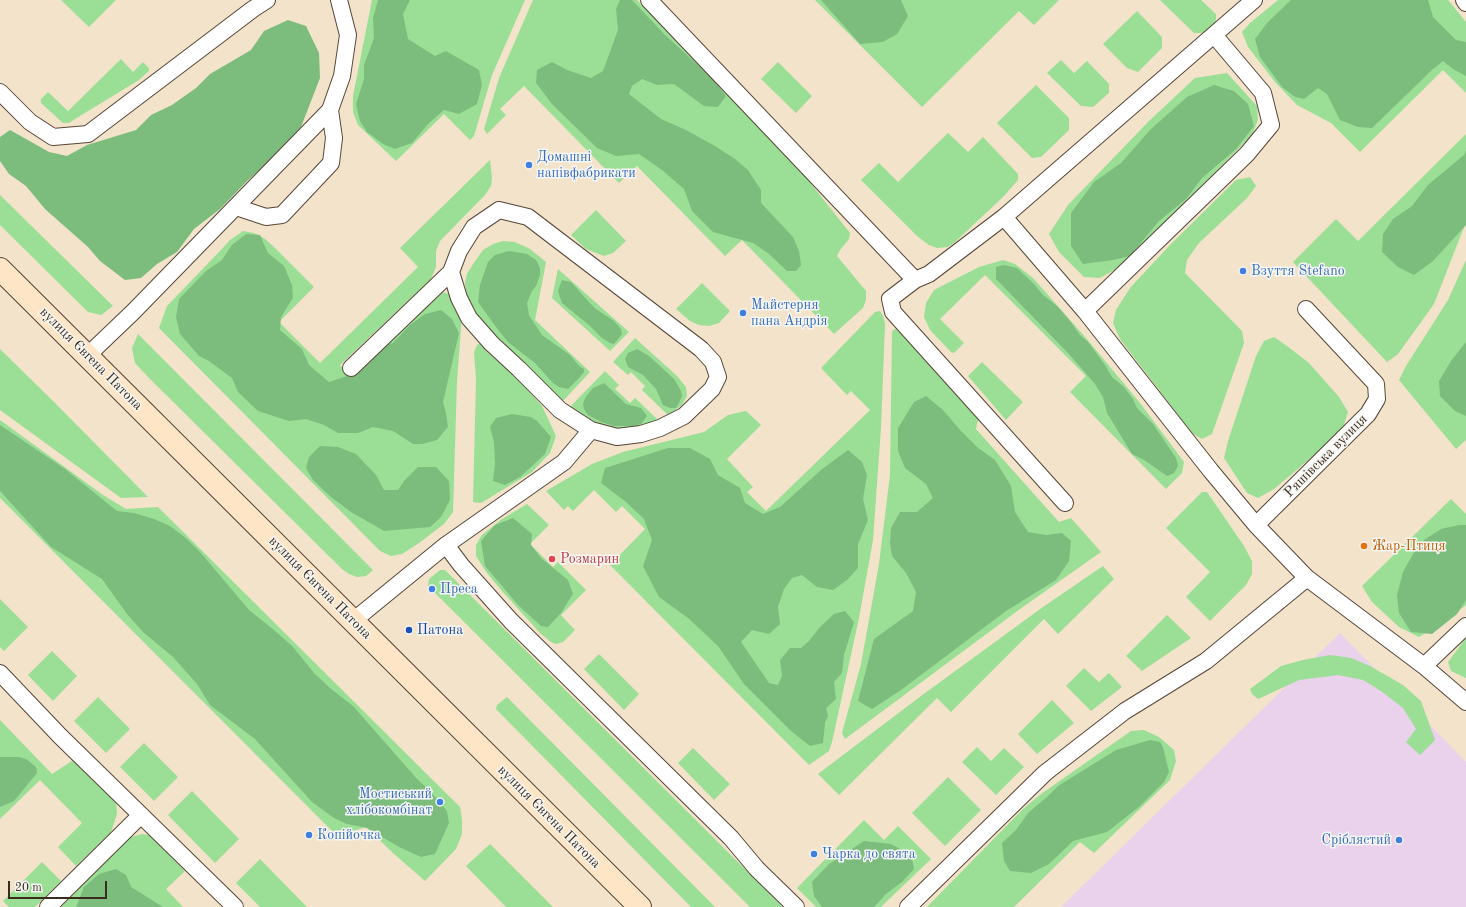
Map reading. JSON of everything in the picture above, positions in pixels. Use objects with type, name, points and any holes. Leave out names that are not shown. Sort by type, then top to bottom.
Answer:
[{"type":"main road","name":"вулиця Євгена Патона","points":[[0,269],[640,907]]},
{"type":"lane","points":[[0,92],[30,122],[53,137],[88,134],[267,0]]},
{"type":"lane","points":[[87,356],[133,312],[330,110],[342,76],[348,35],[339,0]]},
{"type":"lane","points":[[649,0],[915,280]]},
{"type":"lane","points":[[1064,503],[893,312],[890,299],[915,280],[929,274],[1004,217],[1254,0]]},
{"type":"lane","points":[[1085,311],[1247,154],[1271,125],[1264,93],[1214,35]]},
{"type":"lane","points":[[236,207],[266,217],[282,215],[331,164],[334,138],[330,110]]},
{"type":"lane","points":[[351,368],[451,272],[459,251],[474,227],[499,210],[528,217],[701,349],[713,362],[718,377],[712,389],[698,404],[684,416],[660,428],[641,434],[617,437],[591,430],[560,410],[491,343],[469,318],[459,298],[451,272]]},
{"type":"lane","points":[[1004,217],[1085,311],[1211,471],[1256,525],[1307,578],[1424,666],[1466,702]]},
{"type":"lane","name":"Ряшівська вулиця","points":[[1256,525],[1368,414],[1377,399],[1376,384],[1306,309]]},
{"type":"lane","points":[[353,621],[446,545],[564,462],[591,430]]},
{"type":"lane","points":[[446,545],[461,565],[511,620],[731,838],[757,869],[796,907]]},
{"type":"lane","points":[[908,907],[1045,773],[1124,711],[1206,661],[1307,578]]},
{"type":"lane","points":[[1424,666],[1466,626]]},
{"type":"lane","points":[[0,673],[60,736],[234,907]]},
{"type":"lane","points":[[48,907],[141,815]]},
{"type":"shaded area","points":[[1340,633],[1466,762],[1466,907],[1061,907]]},
{"type":"green space","points":[[61,0],[116,0],[89,27]]},
{"type":"green space","points":[[372,0],[525,0],[492,75],[474,136],[470,140],[444,114],[396,161],[358,125],[353,112],[353,96]]},
{"type":"green space","points":[[378,0],[410,0],[403,14],[408,39],[435,56],[446,51],[479,70],[482,85],[477,104],[459,114],[444,110],[429,123],[412,143],[395,149],[383,144],[367,132],[360,121],[356,104],[364,79],[364,65],[374,38],[373,18]]},
{"type":"green space","points":[[533,0],[637,0],[761,126],[804,175],[850,233],[849,239],[837,256],[866,291],[866,300],[863,308],[834,334],[742,240],[725,256],[637,166],[619,183],[524,86],[500,109],[506,115],[487,134],[484,129],[499,78]]},
{"type":"green space","points":[[620,0],[632,0],[664,34],[711,77],[726,96],[718,107],[704,106],[674,84],[657,85],[642,79],[632,86],[629,94],[661,119],[686,130],[715,146],[735,159],[748,170],[761,190],[761,203],[793,237],[799,251],[801,265],[796,271],[787,271],[769,254],[753,243],[713,232],[692,211],[684,189],[662,170],[639,154],[616,156],[597,148],[552,104],[536,83],[537,70],[552,62],[567,70],[591,78],[603,71],[618,30],[616,9]]},
{"type":"green space","points":[[815,0],[1059,0],[1034,25],[1019,11],[922,107]]},
{"type":"green space","points":[[821,0],[901,0],[908,16],[897,34],[883,42],[860,44]]},
{"type":"green space","points":[[1160,0],[1201,0],[1216,14],[1216,23],[1205,33],[1194,33]]},
{"type":"green space","points":[[1278,0],[1448,0],[1466,22],[1466,93],[1443,70],[1360,152],[1331,123],[1297,105],[1275,82],[1248,47],[1242,32],[1250,23]]},
{"type":"green space","points":[[1291,0],[1428,0],[1433,17],[1456,40],[1466,42],[1466,76],[1453,69],[1443,61],[1372,128],[1358,127],[1340,120],[1327,94],[1318,88],[1304,99],[1295,97],[1282,87],[1260,57],[1255,39],[1267,23]]},
{"type":"green space","points":[[1137,11],[1162,37],[1162,48],[1138,72],[1127,68],[1103,44]]},
{"type":"green space","points":[[288,20],[306,26],[319,53],[320,78],[301,127],[268,163],[248,180],[220,209],[194,229],[177,252],[157,264],[141,278],[125,280],[100,261],[88,247],[45,209],[26,186],[9,174],[0,161],[0,137],[10,130],[49,152],[67,156],[87,145],[136,130],[151,115],[172,105],[196,88],[210,74],[251,50],[264,31]]},
{"type":"green space","points":[[121,59],[133,72],[143,62],[149,68],[149,71],[139,80],[69,123],[63,123],[41,103],[41,99],[48,92],[68,111]]},
{"type":"green space","points":[[1061,60],[1074,73],[1087,61],[1109,84],[1109,93],[1093,107],[1081,106],[1047,73]]},
{"type":"green space","points":[[778,62],[812,96],[796,113],[761,79]]},
{"type":"green space","points":[[1227,73],[1257,106],[1258,120],[1252,135],[1123,265],[1100,278],[1084,277],[1059,252],[1049,234],[1068,205],[1149,121],[1195,78]]},
{"type":"green space","points":[[1036,85],[1069,118],[1069,130],[1041,157],[1032,158],[997,123]]},
{"type":"green space","points":[[1214,85],[1234,91],[1248,104],[1254,126],[1236,149],[1202,178],[1186,199],[1159,221],[1130,256],[1083,264],[1071,246],[1071,213],[1094,182],[1121,163],[1151,129],[1187,97]]},
{"type":"green space","points":[[948,133],[968,152],[983,137],[1018,174],[1018,180],[1003,197],[955,242],[948,247],[937,248],[929,245],[917,236],[861,180],[879,163],[898,182]]},
{"type":"green space","points":[[1466,134],[1466,222],[1434,304],[1398,354],[1387,362],[1293,262],[1336,219],[1358,241]]},
{"type":"green space","points":[[1466,151],[1466,225],[1433,261],[1414,275],[1398,267],[1382,252],[1383,234],[1393,219],[1412,206],[1428,185],[1464,155]]},
{"type":"green space","points":[[490,160],[492,178],[491,186],[485,195],[440,241],[436,251],[436,267],[431,279],[340,365],[353,378],[442,292],[450,294],[462,315],[457,381],[453,512],[444,524],[419,543],[402,554],[391,556],[380,551],[159,328],[167,306],[230,240],[243,231],[254,233],[264,238],[274,247],[314,287],[279,322],[320,363],[418,267],[400,248]]},
{"type":"green space","points":[[1250,177],[1256,186],[1247,198],[1199,243],[1187,260],[1185,273],[1242,331],[1244,343],[1212,434],[1202,439],[1192,433],[1120,339],[1113,323],[1116,310],[1130,288],[1169,246],[1236,180]]},
{"type":"green space","points":[[0,195],[113,306],[101,315],[88,312],[0,225]]},
{"type":"green space","points":[[596,210],[626,241],[613,253],[604,256],[586,249],[571,235]]},
{"type":"green space","points":[[246,234],[260,235],[268,253],[284,266],[292,285],[293,298],[281,317],[280,330],[302,349],[309,365],[329,382],[350,375],[379,347],[393,343],[410,325],[425,314],[441,310],[452,319],[459,333],[443,402],[448,427],[437,440],[422,444],[413,444],[393,431],[373,427],[358,433],[338,433],[324,425],[306,419],[289,421],[258,411],[238,392],[232,378],[209,361],[199,356],[180,334],[176,317],[179,299],[206,271],[222,260],[232,245]]},
{"type":"green space","points":[[503,241],[515,242],[530,249],[546,262],[535,320],[590,372],[563,401],[479,320],[467,295],[465,283],[467,274],[473,264],[483,250],[493,244]]},
{"type":"green space","points":[[509,251],[527,254],[536,260],[540,268],[540,275],[527,303],[529,315],[542,335],[570,355],[579,366],[584,369],[581,376],[568,389],[559,387],[553,383],[535,363],[509,343],[478,302],[480,285],[488,262],[495,255]]},
{"type":"green space","points":[[1003,260],[1015,264],[1033,278],[1086,338],[1140,403],[1184,462],[1182,473],[1166,489],[1070,392],[1086,376],[985,275],[940,319],[964,343],[954,353],[951,352],[930,330],[924,317],[926,303],[934,290],[979,267]]},
{"type":"green space","points":[[1466,260],[1466,440],[1456,449],[1399,380],[1406,366],[1448,300]]},
{"type":"green space","points":[[1004,265],[1017,268],[1042,294],[1058,307],[1080,335],[1088,342],[1112,377],[1124,387],[1133,399],[1137,408],[1153,424],[1176,458],[1178,466],[1174,473],[1167,476],[1144,460],[1132,454],[1107,413],[1103,397],[1095,384],[1069,354],[996,279],[996,267]]},
{"type":"green space","points":[[558,269],[629,332],[610,351],[552,298]]},
{"type":"green space","points":[[562,280],[571,282],[596,309],[614,321],[621,329],[622,334],[614,344],[602,338],[589,325],[562,303],[558,291]]},
{"type":"green space","points":[[702,283],[730,311],[719,323],[709,326],[699,325],[690,321],[676,309]]},
{"type":"green space","points":[[880,311],[885,324],[881,428],[873,540],[859,618],[832,742],[829,751],[809,765],[610,565],[645,529],[622,506],[616,512],[594,490],[573,511],[568,506],[564,510],[546,491],[592,464],[623,452],[704,432],[728,415],[746,411],[761,425],[727,459],[753,487],[747,492],[766,511],[870,410],[851,391],[847,395],[821,368],[875,312]]},
{"type":"green space","points":[[900,326],[981,417],[977,423],[976,429],[1059,522],[1071,518],[1101,552],[1020,609],[845,739],[842,733],[861,664],[879,564],[890,475],[892,331]]},
{"type":"green space","points":[[138,334],[373,570],[366,576],[357,577],[342,569],[148,377],[135,363],[132,348]]},
{"type":"green space","points":[[1274,337],[1309,363],[1339,397],[1348,412],[1343,428],[1326,445],[1274,489],[1258,498],[1247,493],[1224,458],[1228,441],[1256,356],[1264,341]]},
{"type":"green space","points":[[635,338],[677,376],[686,387],[687,396],[682,405],[668,415],[642,390],[645,386],[631,372],[628,375],[613,362]]},
{"type":"green space","points":[[483,342],[542,406],[556,436],[550,453],[532,472],[481,503],[473,502],[476,380],[474,352],[477,345]]},
{"type":"green space","points":[[1466,342],[1466,416],[1455,411],[1440,396],[1439,381],[1451,361]]},
{"type":"green space","points":[[0,349],[148,497],[121,498],[0,410]]},
{"type":"green space","points":[[637,349],[649,356],[674,379],[681,391],[682,396],[676,408],[670,408],[663,405],[656,389],[643,375],[628,367],[625,359],[628,353]]},
{"type":"green space","points":[[982,362],[1023,402],[1006,420],[968,376]]},
{"type":"green space","points":[[605,371],[619,385],[615,389],[630,403],[635,398],[659,421],[651,425],[623,429],[610,428],[596,424],[570,407]]},
{"type":"green space","points":[[604,383],[626,404],[641,408],[647,416],[641,424],[634,426],[614,426],[601,422],[588,415],[583,404],[585,398],[593,388]]},
{"type":"green space","points":[[926,396],[943,410],[977,447],[995,460],[1011,486],[1015,512],[1028,532],[1046,535],[1062,533],[1071,541],[1069,561],[1056,580],[1006,611],[901,690],[872,709],[858,701],[874,639],[913,611],[916,592],[906,573],[892,556],[890,543],[891,528],[900,512],[917,512],[933,498],[926,484],[905,468],[898,451],[898,428],[914,402]]},
{"type":"green space","points":[[512,414],[531,417],[537,421],[551,437],[545,454],[520,477],[505,485],[493,481],[495,463],[494,442],[490,427],[496,418]]},
{"type":"green space","points":[[0,420],[103,495],[126,509],[158,507],[460,807],[462,834],[456,849],[425,881],[366,827],[337,836],[0,498]]},
{"type":"green space","points":[[0,425],[65,469],[117,511],[134,513],[154,519],[170,526],[187,539],[201,553],[249,610],[293,647],[314,673],[353,706],[447,811],[449,823],[435,854],[421,857],[399,847],[367,828],[347,824],[334,818],[312,802],[255,739],[210,705],[197,684],[173,657],[143,632],[127,614],[102,579],[51,547],[0,491]]},
{"type":"green space","points":[[320,446],[338,447],[356,454],[376,475],[384,490],[398,490],[404,481],[418,467],[436,467],[449,481],[450,500],[441,517],[430,527],[384,531],[351,512],[331,497],[313,480],[306,468],[309,457]]},
{"type":"green space","points":[[668,448],[690,448],[710,459],[718,475],[740,488],[745,503],[763,514],[780,507],[821,470],[848,450],[862,462],[867,475],[863,499],[868,520],[858,544],[858,568],[847,580],[833,590],[817,587],[802,575],[792,578],[784,589],[778,607],[780,624],[769,634],[752,630],[741,642],[769,683],[778,685],[782,676],[780,660],[790,648],[801,648],[834,614],[845,611],[854,622],[844,655],[842,673],[834,682],[836,699],[826,708],[828,716],[825,723],[823,743],[810,746],[791,731],[744,684],[718,646],[688,618],[659,597],[643,566],[652,540],[644,519],[626,502],[601,483],[605,468]]},
{"type":"green space","points":[[1202,492],[1207,492],[1244,546],[1252,561],[1252,574],[1246,585],[1210,621],[1186,597],[1210,572],[1166,528]]},
{"type":"green space","points":[[1451,499],[1466,514],[1466,605],[1444,622],[1419,637],[1399,627],[1372,602],[1362,586]]},
{"type":"green space","points":[[527,504],[549,525],[530,544],[553,567],[558,562],[586,590],[561,615],[575,630],[563,642],[556,644],[540,633],[487,573],[476,556],[476,545],[482,535],[502,519]]},
{"type":"green space","points":[[513,518],[532,534],[531,545],[542,559],[568,580],[573,594],[561,613],[548,627],[541,626],[519,606],[485,566],[481,541],[495,525]]},
{"type":"green space","points":[[1466,525],[1466,600],[1457,614],[1432,634],[1411,632],[1399,613],[1397,595],[1403,572],[1413,554],[1424,540],[1441,529]]},
{"type":"green space","points":[[1103,566],[1114,579],[1058,634],[1044,619],[951,712],[937,698],[839,795],[818,774],[921,696],[1043,607]]},
{"type":"green space","points":[[440,570],[445,570],[783,907],[750,907],[428,586],[429,579]]},
{"type":"green space","points":[[0,599],[28,627],[4,651],[0,647]]},
{"type":"green space","points":[[1167,615],[1191,638],[1142,671],[1126,656]]},
{"type":"green space","points":[[1466,638],[1466,678],[1451,671],[1448,662]]},
{"type":"green space","points":[[52,651],[77,676],[53,701],[28,675]]},
{"type":"green space","points":[[599,654],[639,694],[624,710],[584,669]]},
{"type":"green space","points":[[1330,655],[1351,658],[1370,666],[1403,685],[1421,701],[1435,740],[1420,755],[1406,742],[1416,729],[1403,708],[1381,691],[1363,680],[1338,675],[1299,680],[1258,699],[1252,694],[1250,689],[1281,666]]},
{"type":"green space","points":[[1084,668],[1099,682],[1109,673],[1122,687],[1091,711],[1066,686]]},
{"type":"green space","points":[[98,697],[130,729],[106,753],[74,721]]},
{"type":"green space","points":[[507,697],[715,907],[691,907],[496,709],[497,705]]},
{"type":"green space","points":[[1052,700],[1074,723],[1037,754],[1018,734]]},
{"type":"green space","points":[[0,720],[52,774],[75,759],[116,800],[117,814],[111,832],[76,866],[58,847],[82,823],[40,780],[0,819]]},
{"type":"green space","points":[[1144,730],[1159,737],[1174,750],[1176,761],[1170,780],[1094,853],[1080,842],[1014,907],[927,907],[1023,809],[1041,794],[1131,731]]},
{"type":"green space","points":[[1150,740],[1160,742],[1163,747],[1169,772],[1164,782],[1140,806],[1107,832],[1073,841],[1049,864],[1031,873],[1010,871],[1004,861],[1002,843],[1016,830],[1028,813],[1058,786],[1116,750]]},
{"type":"green space","points":[[144,743],[178,777],[154,801],[120,767]]},
{"type":"green space","points":[[977,747],[991,761],[1004,748],[1024,767],[996,795],[962,762]]},
{"type":"green space","points":[[693,748],[730,784],[714,800],[678,763]]},
{"type":"green space","points":[[0,757],[19,757],[26,759],[36,767],[37,773],[14,801],[0,807]]},
{"type":"green space","points":[[948,777],[981,810],[945,846],[912,813]]},
{"type":"green space","points":[[192,791],[239,839],[215,863],[168,815]]},
{"type":"green space","points":[[864,820],[884,840],[898,826],[931,859],[881,907],[816,907],[797,888]]},
{"type":"green space","points":[[142,834],[150,835],[185,871],[166,889],[183,907],[61,907],[123,843],[131,837]]},
{"type":"green space","points":[[864,841],[891,844],[911,855],[914,869],[874,907],[822,907],[814,896],[812,882],[829,864]]},
{"type":"green space","points":[[490,844],[553,907],[506,907],[466,866]]},
{"type":"green space","points":[[260,859],[307,907],[260,907],[236,883]]},
{"type":"green space","points":[[42,862],[61,881],[35,907],[9,907],[3,901]]},
{"type":"green space","points":[[116,869],[126,875],[131,887],[163,907],[76,907],[84,887],[99,874]]},
{"type":"place","name":"Домашні напівфабрикати","points":[[529,165]]},
{"type":"place","name":"Взуття Stefano","points":[[1243,271]]},
{"type":"place","name":"Майстерня пана Андрія","points":[[743,313]]},
{"type":"place","name":"Жар-Птиця","points":[[1364,546]]},
{"type":"place","name":"Розмарин","points":[[552,559]]},
{"type":"place","name":"Преса","points":[[432,589]]},
{"type":"place","name":"Патона","points":[[409,630]]},
{"type":"place","name":"Мостиський хлібокомбінат","points":[[440,802]]},
{"type":"place","name":"Копійочка","points":[[309,835]]},
{"type":"place","name":"Сріблястий","points":[[1399,840]]},
{"type":"place","name":"Чарка до свята","points":[[814,854]]}]
